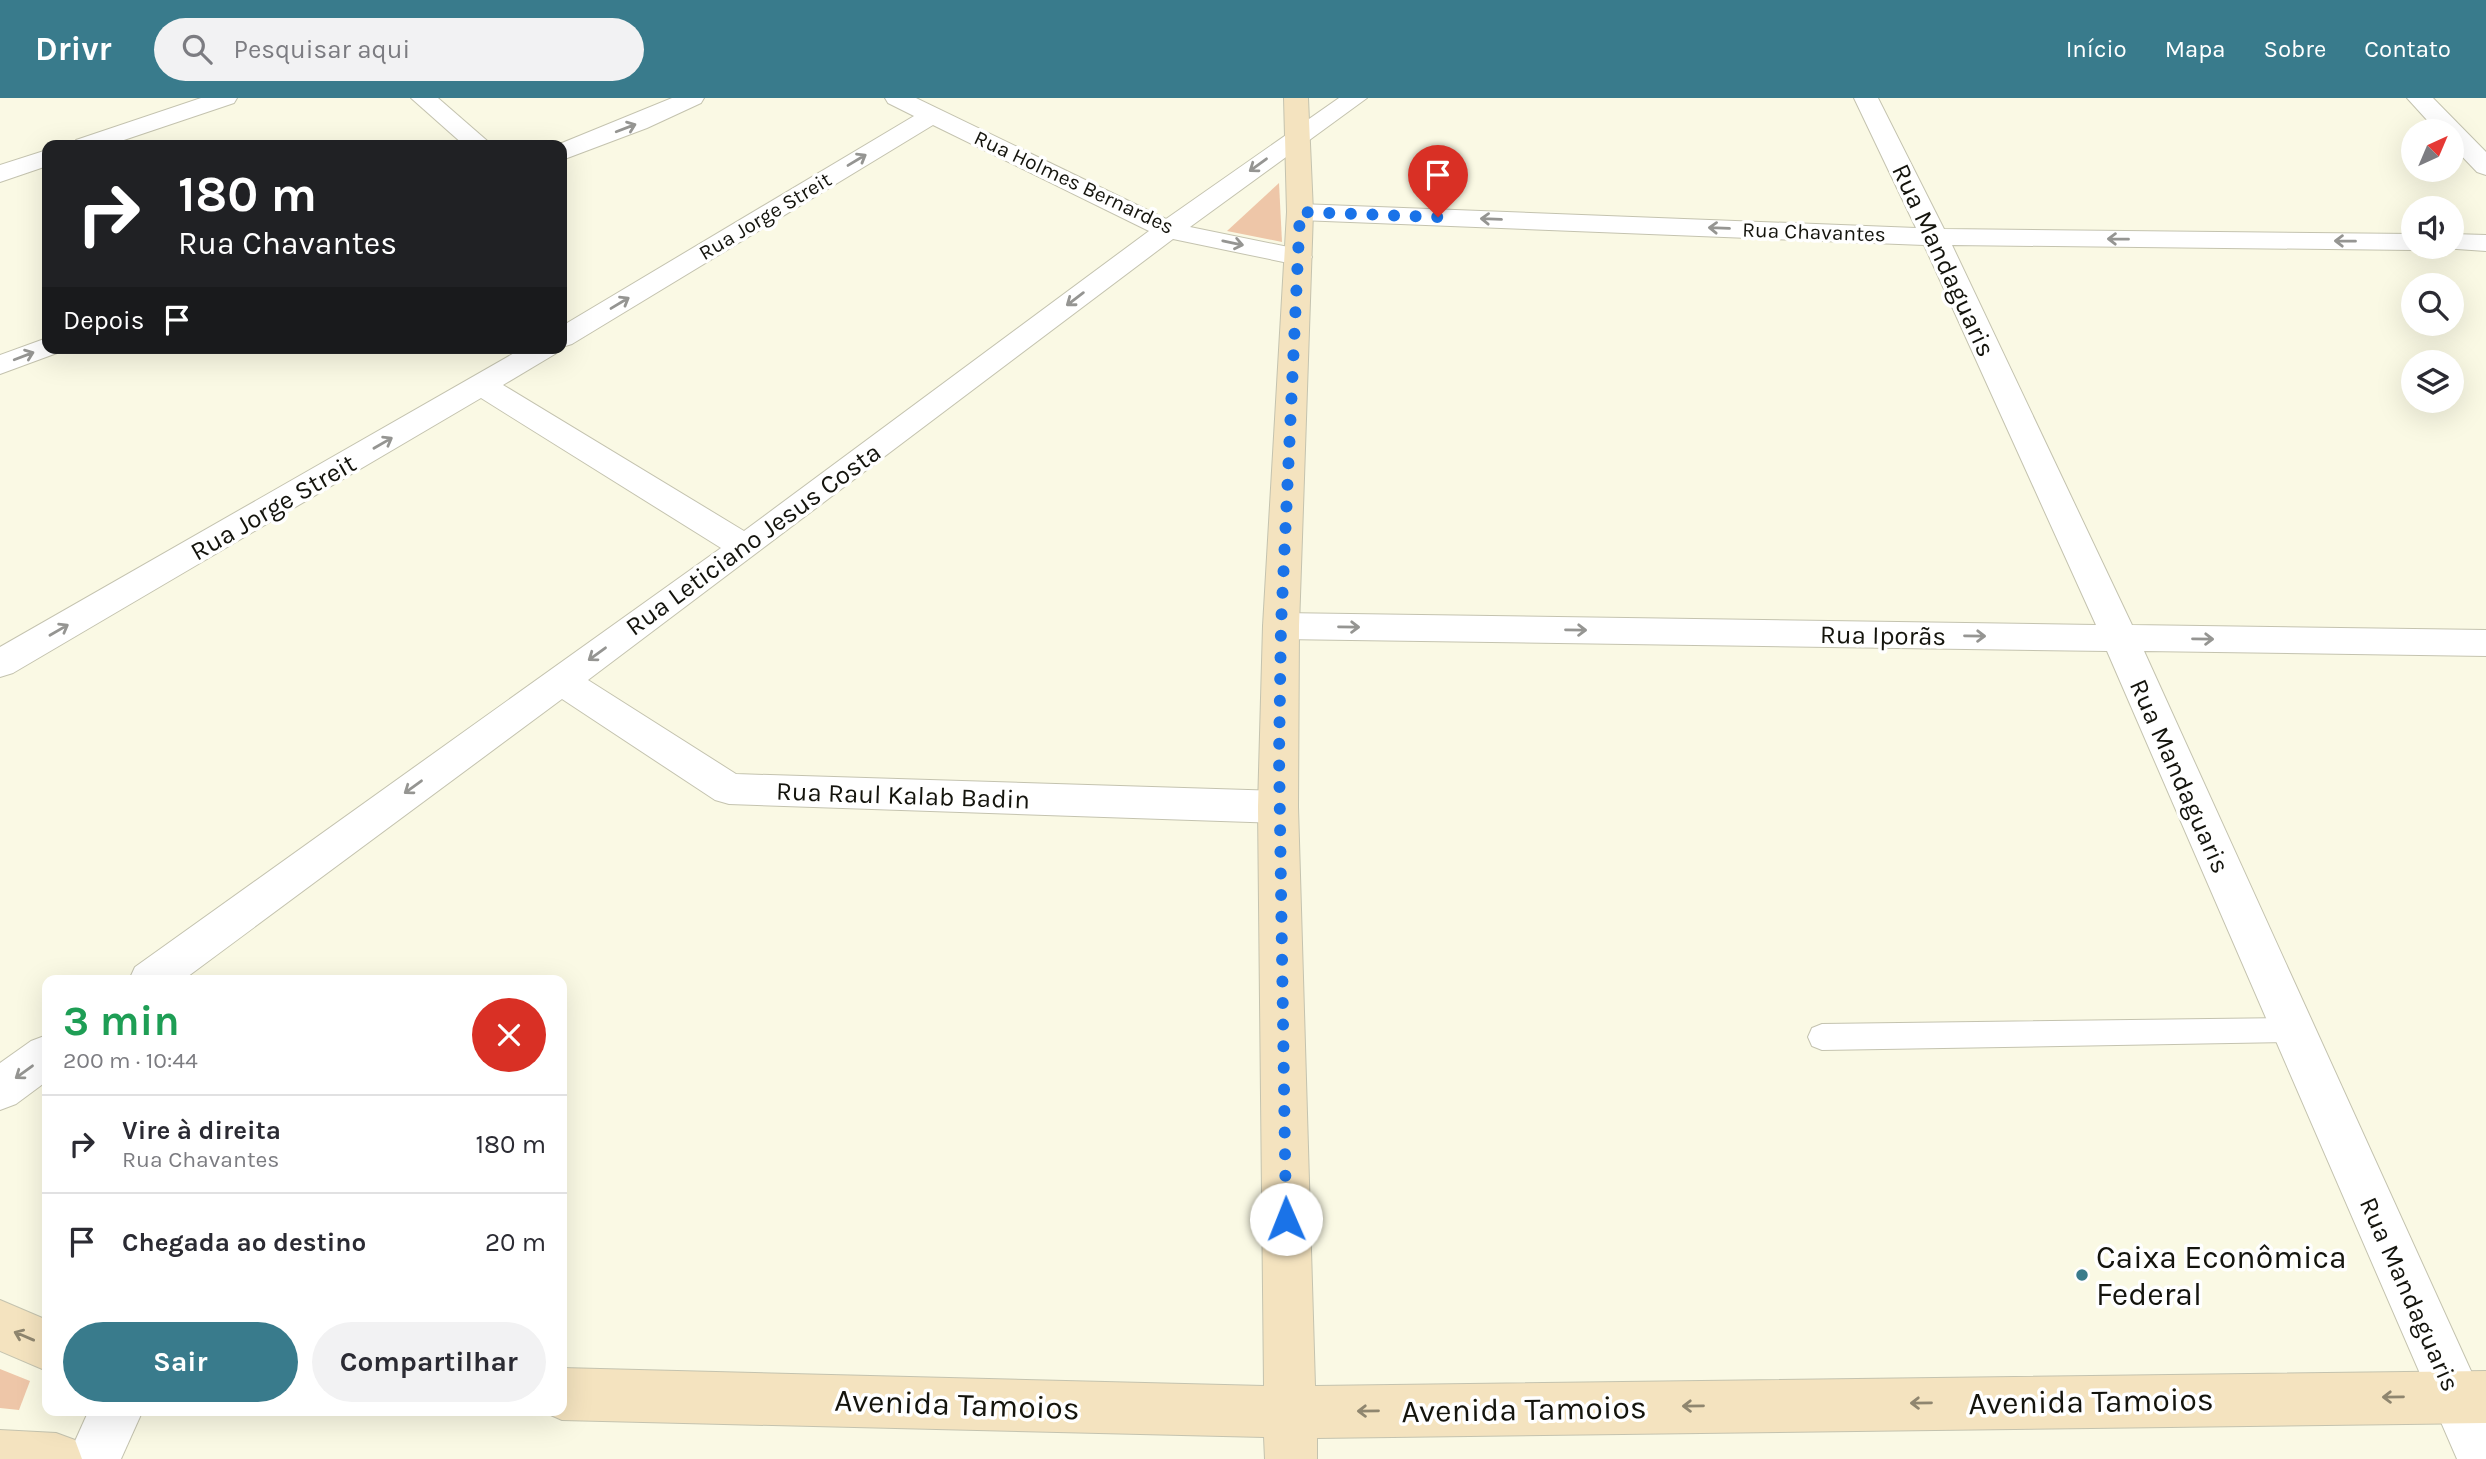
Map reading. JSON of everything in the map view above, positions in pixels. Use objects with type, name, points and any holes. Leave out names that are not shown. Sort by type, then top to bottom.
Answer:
[{"type":"street","points":[[100,140],[225,98]]},
{"type":"street","points":[[423,98],[473,140]]},
{"type":"street","points":[[567,150],[638,123],[692,98]]},
{"type":"street","name":"Rua Holmes Bernardes","points":[[897,98],[1168,230],[1298,257]]},
{"type":"street","points":[[1290,1435],[1278,807],[1281,626],[1300,212],[1296,98]]},
{"type":"street","name":"Rua Leticiano Jesus Costa","points":[[157,975],[745,547],[1168,230],[1297,136],[1355,98]]},
{"type":"street","name":"Rua Mandaguaris","points":[[1866,98],[1935,237],[2119,638],[2293,1030],[2471,1397],[2484,1459]]},
{"type":"street","points":[[2419,98],[2439,119]]},
{"type":"street","name":"Rua Jorge Streit","points":[[567,335],[932,115]]},
{"type":"street","points":[[2464,145],[2486,167]]},
{"type":"street","points":[[0,174],[42,160]]},
{"type":"street","name":"Rua Chavantes","points":[[1300,212],[1935,237],[2401,242]]},
{"type":"street","points":[[2464,242],[2486,243]]},
{"type":"street","points":[[0,365],[42,349]]},
{"type":"street","name":"Rua Jorge Streit","points":[[0,664],[535,354]]},
{"type":"street","points":[[482,386],[745,547]]},
{"type":"street","name":"Rua Iporãs","points":[[1281,626],[2486,643]]},
{"type":"street","name":"Rua Raul Kalab Badin","points":[[560,680],[729,789],[1278,807]]},
{"type":"street","points":[[0,1089],[42,1059]]},
{"type":"street","points":[[0,1325],[42,1344]]},
{"type":"street","name":"Avenida Tamoios","points":[[567,1394],[1290,1435],[2471,1397]]},
{"type":"street","points":[[93,1459],[114,1416]]},
{"type":"street","points":[[0,1456],[56,1459]]},
{"type":"lane","points":[[1822,1037],[2293,1030]]},
{"type":"shaded area","points":[[1279,183],[1282,242],[1227,231]]},
{"type":"shaded area","points":[[0,1369],[30,1381],[19,1410],[0,1408]]},
{"type":"place","name":"Caixa Econômica Federal","points":[[2082,1275]]},
{"type":"route","points":[[1286,1219],[1278,807],[1281,626],[1300,212],[1438,217]]}]
